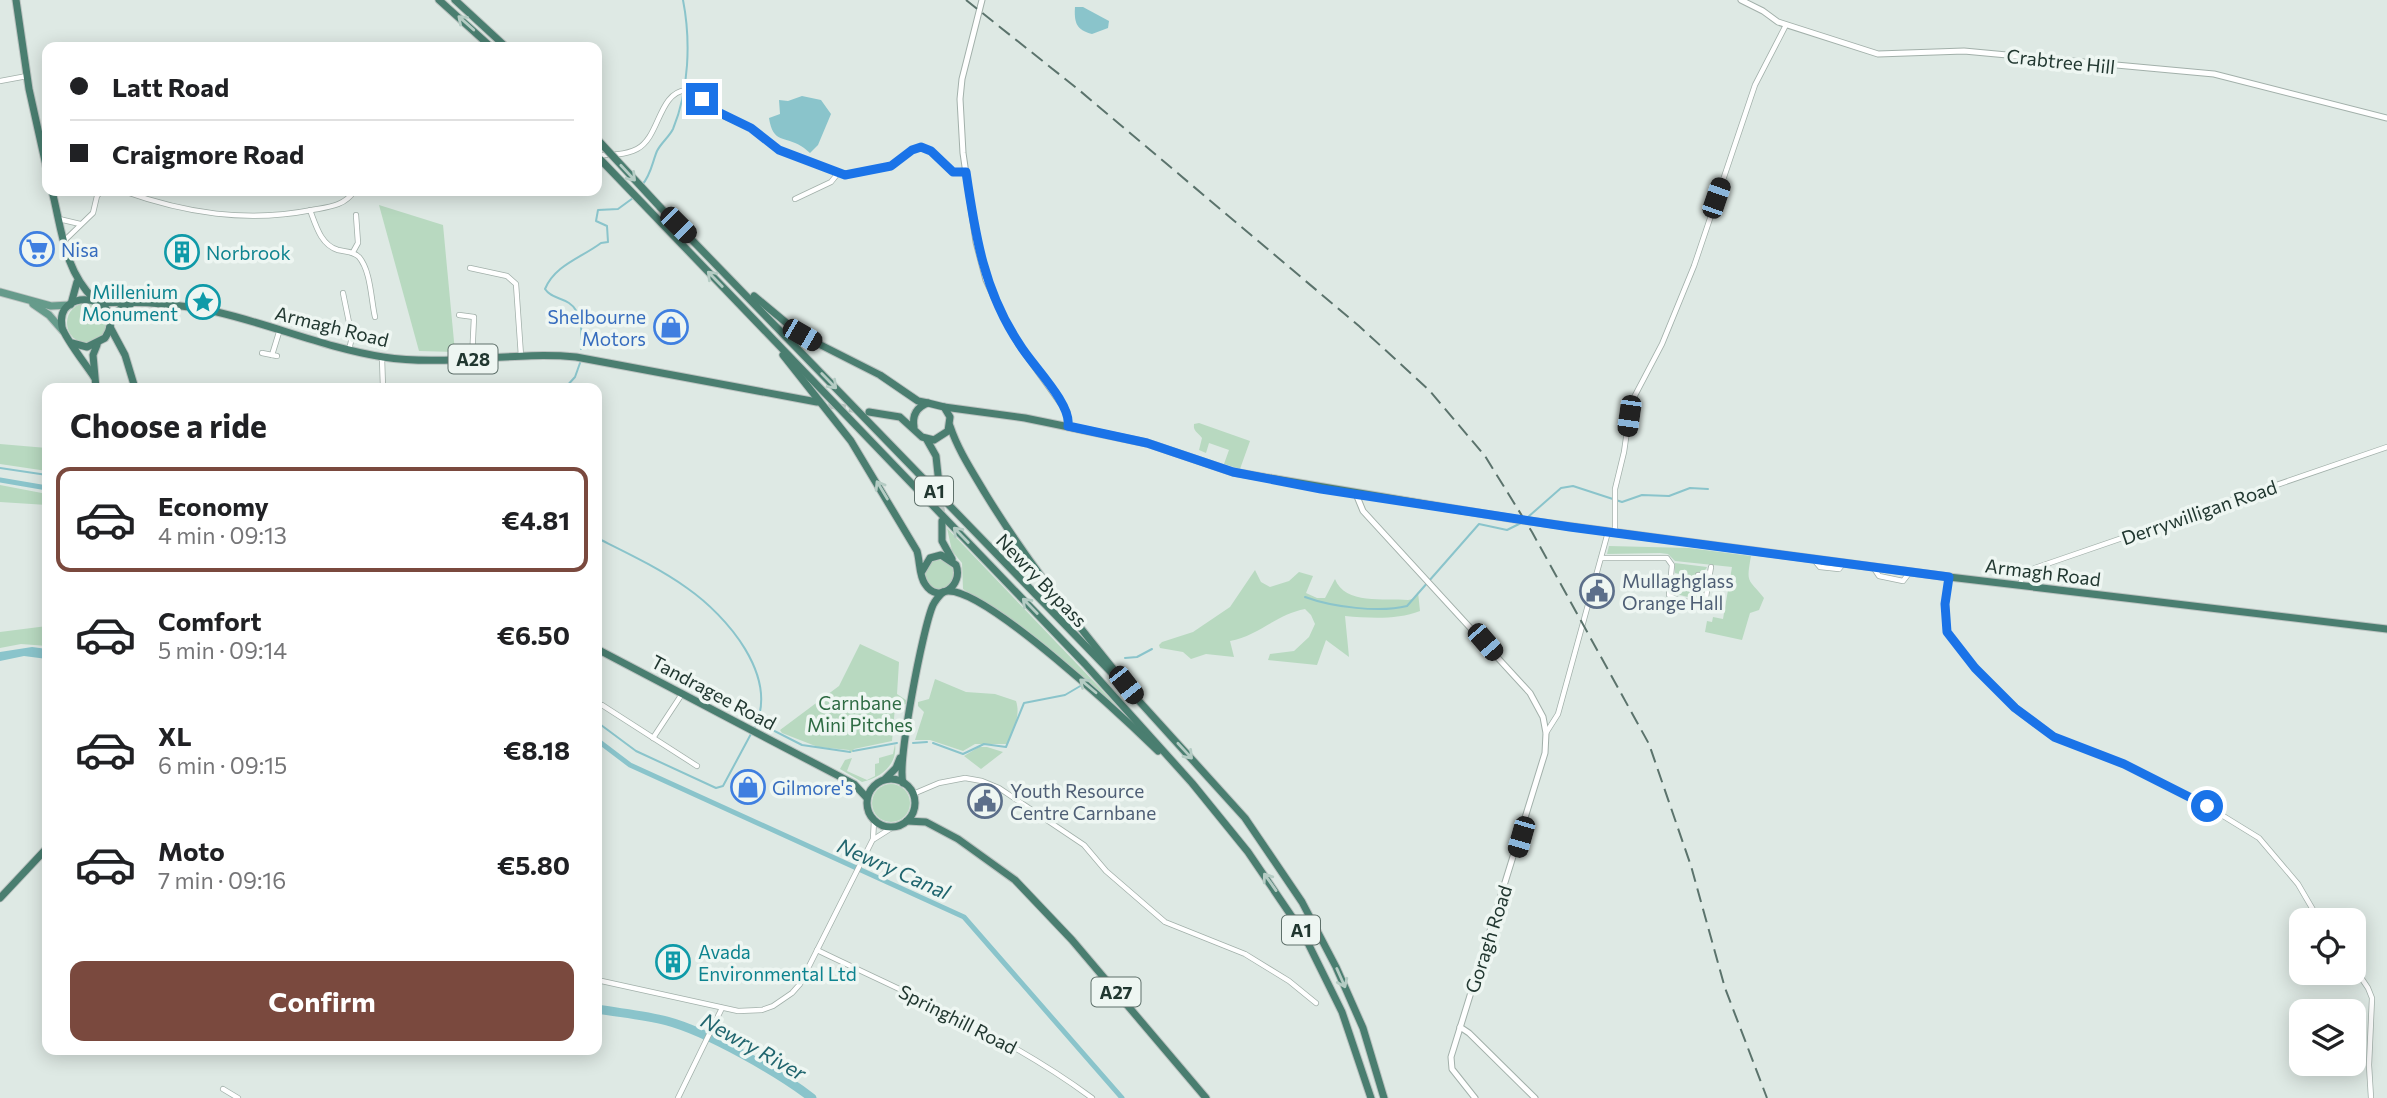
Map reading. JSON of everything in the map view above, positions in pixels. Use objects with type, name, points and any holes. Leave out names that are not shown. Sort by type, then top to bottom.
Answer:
[{"type":"highway","points":[[16,0],[27,76],[42,147]]},
{"type":"highway","points":[[439,0],[485,42]]},
{"type":"highway","points":[[455,0],[501,42]]},
{"type":"highway","name":"Newry Bypass","points":[[602,144],[1139,701],[1245,818],[1302,902],[1336,967],[1358,1017],[1384,1098]]},
{"type":"highway","name":"Newry Bypass","points":[[602,161],[1085,664],[1192,783],[1248,852],[1303,933],[1342,1012],[1371,1098]]},
{"type":"highway","points":[[53,196],[77,282],[107,311],[133,383]]},
{"type":"highway","points":[[731,279],[802,335],[887,380],[918,401],[944,407],[963,456],[1027,559],[1139,701]]},
{"type":"highway","points":[[77,282],[62,320],[64,333],[94,377]]},
{"type":"highway","name":"A28","points":[[70,304],[84,299],[97,301]]},
{"type":"highway","name":"Armagh Road","points":[[97,301],[176,306],[215,312],[382,357],[419,360],[521,356],[589,359],[817,402]]},
{"type":"highway","points":[[95,383],[93,355],[97,345],[105,338],[120,309],[131,304]]},
{"type":"highway","points":[[763,328],[835,419],[867,466],[917,551],[921,573],[928,588],[932,606],[902,754],[896,768],[873,787],[867,798],[867,810],[874,821],[893,827]]},
{"type":"highway","points":[[105,338],[118,342]]},
{"type":"highway","points":[[72,343],[82,347],[97,345]]},
{"type":"highway","points":[[900,417],[929,403]]},
{"type":"highway","name":"Armagh Road","points":[[944,407],[1003,414],[1147,443],[1233,472],[1321,489],[1515,519],[2020,586],[2387,629]]},
{"type":"highway","points":[[914,427],[914,415],[918,409]]},
{"type":"highway","points":[[869,412],[900,417],[927,440],[936,456],[939,484]]},
{"type":"highway","points":[[936,456],[951,424],[969,412]]},
{"type":"highway","points":[[927,440],[944,436]]},
{"type":"highway","points":[[932,606],[959,577],[943,541],[942,521]]},
{"type":"highway","points":[[921,573],[943,541]]},
{"type":"highway","points":[[930,558],[941,555],[952,560]]},
{"type":"highway","points":[[928,588],[966,594],[1032,640],[1117,711],[1192,783]]},
{"type":"highway","name":"Tandragee Road","points":[[602,652],[855,784],[873,787]]},
{"type":"highway","points":[[902,754],[903,783],[926,822]]},
{"type":"highway","points":[[883,780],[903,783]]},
{"type":"highway","name":"Tandragee Road","points":[[855,784],[867,798]]},
{"type":"highway","points":[[907,821],[914,808],[914,798]]},
{"type":"highway","name":"A27","points":[[893,827],[907,821],[926,822],[986,857],[1036,900],[1206,1098]]},
{"type":"highway","points":[[0,898],[42,853]]},
{"type":"main road","points":[[0,292],[54,307],[70,304]]},
{"type":"main road","points":[[30,302],[49,315],[64,333]]},
{"type":"street","points":[[982,0],[965,66],[960,99],[966,172],[976,242],[986,280],[1019,345],[1068,412],[1068,426]]},
{"type":"street","name":"Crabtree Hill","points":[[1741,0],[1786,25],[1878,54],[1964,51],[2214,74],[2362,109],[2387,118]]},
{"type":"street","name":"Goragh Road","points":[[1546,733],[1558,714],[1611,532],[1631,403],[1662,344],[1694,267],[1755,85],[1786,25]]},
{"type":"street","points":[[0,81],[27,76]]},
{"type":"street","points":[[602,156],[621,154],[641,146],[681,91],[698,95],[722,115],[753,130],[779,150],[839,172],[852,175],[886,167],[921,147],[931,151],[953,172],[966,172]]},
{"type":"street","points":[[795,199],[831,182],[839,172]]},
{"type":"street","points":[[64,242],[93,213],[97,196]]},
{"type":"street","points":[[140,196],[207,215],[232,217],[280,216],[344,202],[349,196]]},
{"type":"street","points":[[310,210],[326,244],[337,250],[353,253],[364,265],[375,317]]},
{"type":"street","points":[[353,253],[358,243],[356,215]]},
{"type":"street","points":[[59,219],[81,224]]},
{"type":"street","points":[[470,268],[507,276],[516,284],[521,356]]},
{"type":"street","points":[[343,293],[352,337],[349,349]]},
{"type":"street","points":[[459,314],[474,317],[472,359]]},
{"type":"street","points":[[262,353],[274,355],[280,330]]},
{"type":"street","points":[[382,357],[383,383]]},
{"type":"street","name":"Derrywilligan Road","points":[[2020,586],[2022,577],[2043,564],[2387,447]]},
{"type":"street","name":"Goragh Road","points":[[1356,494],[1363,511],[1530,693],[1543,717],[1546,733],[1545,753],[1460,1027],[1451,1066],[1475,1098]]},
{"type":"street","points":[[1602,558],[1667,558],[1672,565],[1668,595],[1674,600],[1705,603],[1711,567]]},
{"type":"street","points":[[1698,575],[1709,576]]},
{"type":"street","points":[[1949,577],[1945,604],[1947,632],[1975,668],[2015,708],[2054,737],[2124,764],[2207,806],[2259,838],[2298,884],[2312,908]]},
{"type":"street","points":[[653,738],[682,694]]},
{"type":"street","points":[[602,706],[697,766]]},
{"type":"street","points":[[914,798],[952,779],[975,778],[990,783],[1084,845],[1106,871],[1165,922],[1245,954],[1316,1003]]},
{"type":"street","points":[[602,981],[636,986],[738,1011],[762,1010],[783,1000],[800,984],[857,873],[873,839],[874,821]]},
{"type":"street","points":[[873,839],[893,827]]},
{"type":"street","name":"Springhill Road","points":[[817,950],[975,1025],[1039,1060],[1092,1098]]},
{"type":"street","points":[[2366,985],[2372,998],[2369,1065],[2371,1098]]},
{"type":"street","points":[[1310,998],[1315,992]]},
{"type":"street","points":[[678,1098],[722,1008]]},
{"type":"street","points":[[1460,1027],[1469,1032],[1535,1098]]},
{"type":"street","points":[[223,1089],[238,1098]]},
{"type":"green space","points":[[379,205],[443,225],[455,352],[419,351]]},
{"type":"green space","points":[[87,303],[95,304],[101,309],[106,315],[106,331],[101,337],[95,342],[87,343],[79,342],[73,337],[68,331],[67,323],[68,315],[73,309],[79,304]]},
{"type":"green space","points":[[1199,423],[1250,441],[1240,469],[1224,464],[1229,450],[1209,443],[1206,453],[1199,450],[1202,438],[1195,430],[1194,424]]},
{"type":"green space","points":[[0,444],[42,448],[42,470],[0,464]]},
{"type":"green space","points":[[0,485],[42,493],[42,505],[0,502]]},
{"type":"green space","points":[[947,528],[1123,712],[1036,640],[963,589],[962,563],[952,551]]},
{"type":"green space","points":[[1609,546],[1689,548],[1751,556],[1750,580],[1764,598],[1759,610],[1750,613],[1742,640],[1705,632],[1707,621],[1712,622],[1713,617],[1723,619],[1732,567],[1675,561],[1668,554],[1660,553],[1607,554]]},
{"type":"green space","points":[[939,560],[945,561],[953,569],[953,581],[945,589],[939,590],[933,589],[925,581],[924,575],[925,569],[933,561]]},
{"type":"green space","points":[[1675,563],[1707,567],[1704,573],[1697,572],[1696,576],[1704,579],[1704,584],[1700,583],[1700,588],[1704,589],[1703,596],[1692,598],[1672,593],[1673,583],[1677,584],[1679,574],[1675,573]]},
{"type":"green space","points":[[1255,570],[1261,582],[1270,587],[1289,581],[1299,572],[1313,576],[1306,593],[1317,598],[1325,598],[1335,579],[1347,593],[1356,597],[1408,600],[1413,599],[1418,592],[1420,611],[1392,617],[1345,616],[1349,657],[1326,640],[1317,665],[1268,660],[1270,654],[1294,651],[1309,637],[1315,624],[1305,609],[1285,615],[1250,635],[1230,641],[1234,657],[1206,654],[1191,659],[1183,652],[1160,648],[1162,642],[1193,632],[1230,607]]},
{"type":"green space","points":[[42,627],[42,646],[21,644],[0,648],[0,632]]},
{"type":"green space","name":"Carnbane Mini Pitches","points":[[860,644],[899,662],[897,694],[906,700],[906,704],[895,707],[892,741],[854,749],[851,753],[849,750],[818,747],[782,733],[780,730],[839,686]]},
{"type":"green space","name":"Carnbane Mini Pitches","points":[[935,679],[966,692],[995,694],[1016,701],[1017,718],[1007,744],[975,744],[963,751],[930,740],[915,740],[924,712],[918,702],[929,699]]},
{"type":"green space","points":[[895,744],[894,758],[891,764],[875,777],[862,782],[840,769],[845,760],[852,758],[847,771],[867,780],[875,776],[875,764],[879,763],[879,758],[893,754]]},
{"type":"green space","points":[[979,747],[1003,752],[981,769],[964,756]]},
{"type":"green space","points":[[891,784],[905,789],[910,803],[905,817],[891,822],[877,817],[872,803],[877,789]]},
{"type":"water","points":[[1075,7],[1083,7],[1109,21],[1108,28],[1092,34],[1082,30],[1076,21]]},
{"type":"water","points":[[802,96],[821,100],[831,114],[818,145],[810,153],[801,146],[777,136],[769,118],[780,114],[779,100],[788,101]]},
{"type":"water","points":[[32,647],[42,648],[42,658],[24,656],[0,661],[0,652]]},
{"type":"waterway","points":[[642,185],[657,151],[673,129],[682,98],[688,49],[683,0]]},
{"type":"waterway","points":[[581,349],[581,324],[577,312],[569,303],[545,289],[562,268],[601,243],[608,242],[607,226],[596,221],[598,210],[618,209],[633,198]]},
{"type":"waterway","points":[[570,383],[580,363]]},
{"type":"waterway","points":[[0,468],[42,474]]},
{"type":"waterway","name":"Newry Canal","points":[[0,480],[42,487]]},
{"type":"waterway","points":[[1528,517],[1561,488],[1573,486],[1622,502],[1642,495],[1669,496],[1690,488],[1708,489]]},
{"type":"waterway","points":[[1305,597],[1356,608],[1407,606],[1479,524],[1507,530],[1521,523]]},
{"type":"waterway","points":[[602,541],[654,567],[687,588],[718,614],[732,631],[755,668],[760,688],[761,708],[755,727]]},
{"type":"waterway","points":[[1125,658],[1137,657],[1152,649]]},
{"type":"waterway","points":[[933,743],[963,754],[984,744],[1006,747],[1024,703],[1065,695],[1082,685]]},
{"type":"waterway","points":[[759,723],[802,745],[850,752]]},
{"type":"waterway","points":[[602,726],[636,751],[716,788],[723,786],[752,732]]},
{"type":"waterway","points":[[913,743],[927,742]]},
{"type":"waterway","points":[[853,751],[897,743]]},
{"type":"waterway","name":"Newry Canal","points":[[602,744],[630,765],[964,917],[1122,1098]]},
{"type":"waterway","name":"Newry River","points":[[602,1010],[684,1026],[762,1065],[812,1098]]},
{"type":"tunnel","points":[[818,403],[858,410]]},
{"type":"tunnel","points":[[939,484],[942,519]]},
{"type":"railway","points":[[966,0],[1079,90],[1359,326],[1429,390],[1485,456],[1532,532],[1649,744],[1691,866],[1725,988],[1767,1098]]},
{"type":"place","name":"Nisa","points":[[37,249]]},
{"type":"place","name":"Norbrook","points":[[182,252]]},
{"type":"place","name":"Millenium Monument","points":[[203,302]]},
{"type":"place","name":"Shelbourne Motors","points":[[671,327]]},
{"type":"place","name":"Mullaghglass Orange Hall","points":[[1597,591]]},
{"type":"place","name":"Gilmore's","points":[[748,787]]},
{"type":"place","name":"Youth Resource Centre Carnbane","points":[[985,801]]},
{"type":"place","name":"Avada Environmental Ltd","points":[[673,962]]},
{"type":"route","points":[[702,99],[722,115],[751,128],[779,150],[848,176],[891,166],[912,150],[921,147],[931,151],[953,172],[966,172],[976,242],[986,280],[1019,345],[1068,412],[1068,426],[1147,443],[1233,472],[1321,489],[1570,527],[1949,577],[1945,604],[1947,632],[1975,668],[2015,708],[2054,737],[2124,764],[2207,806]]}]
